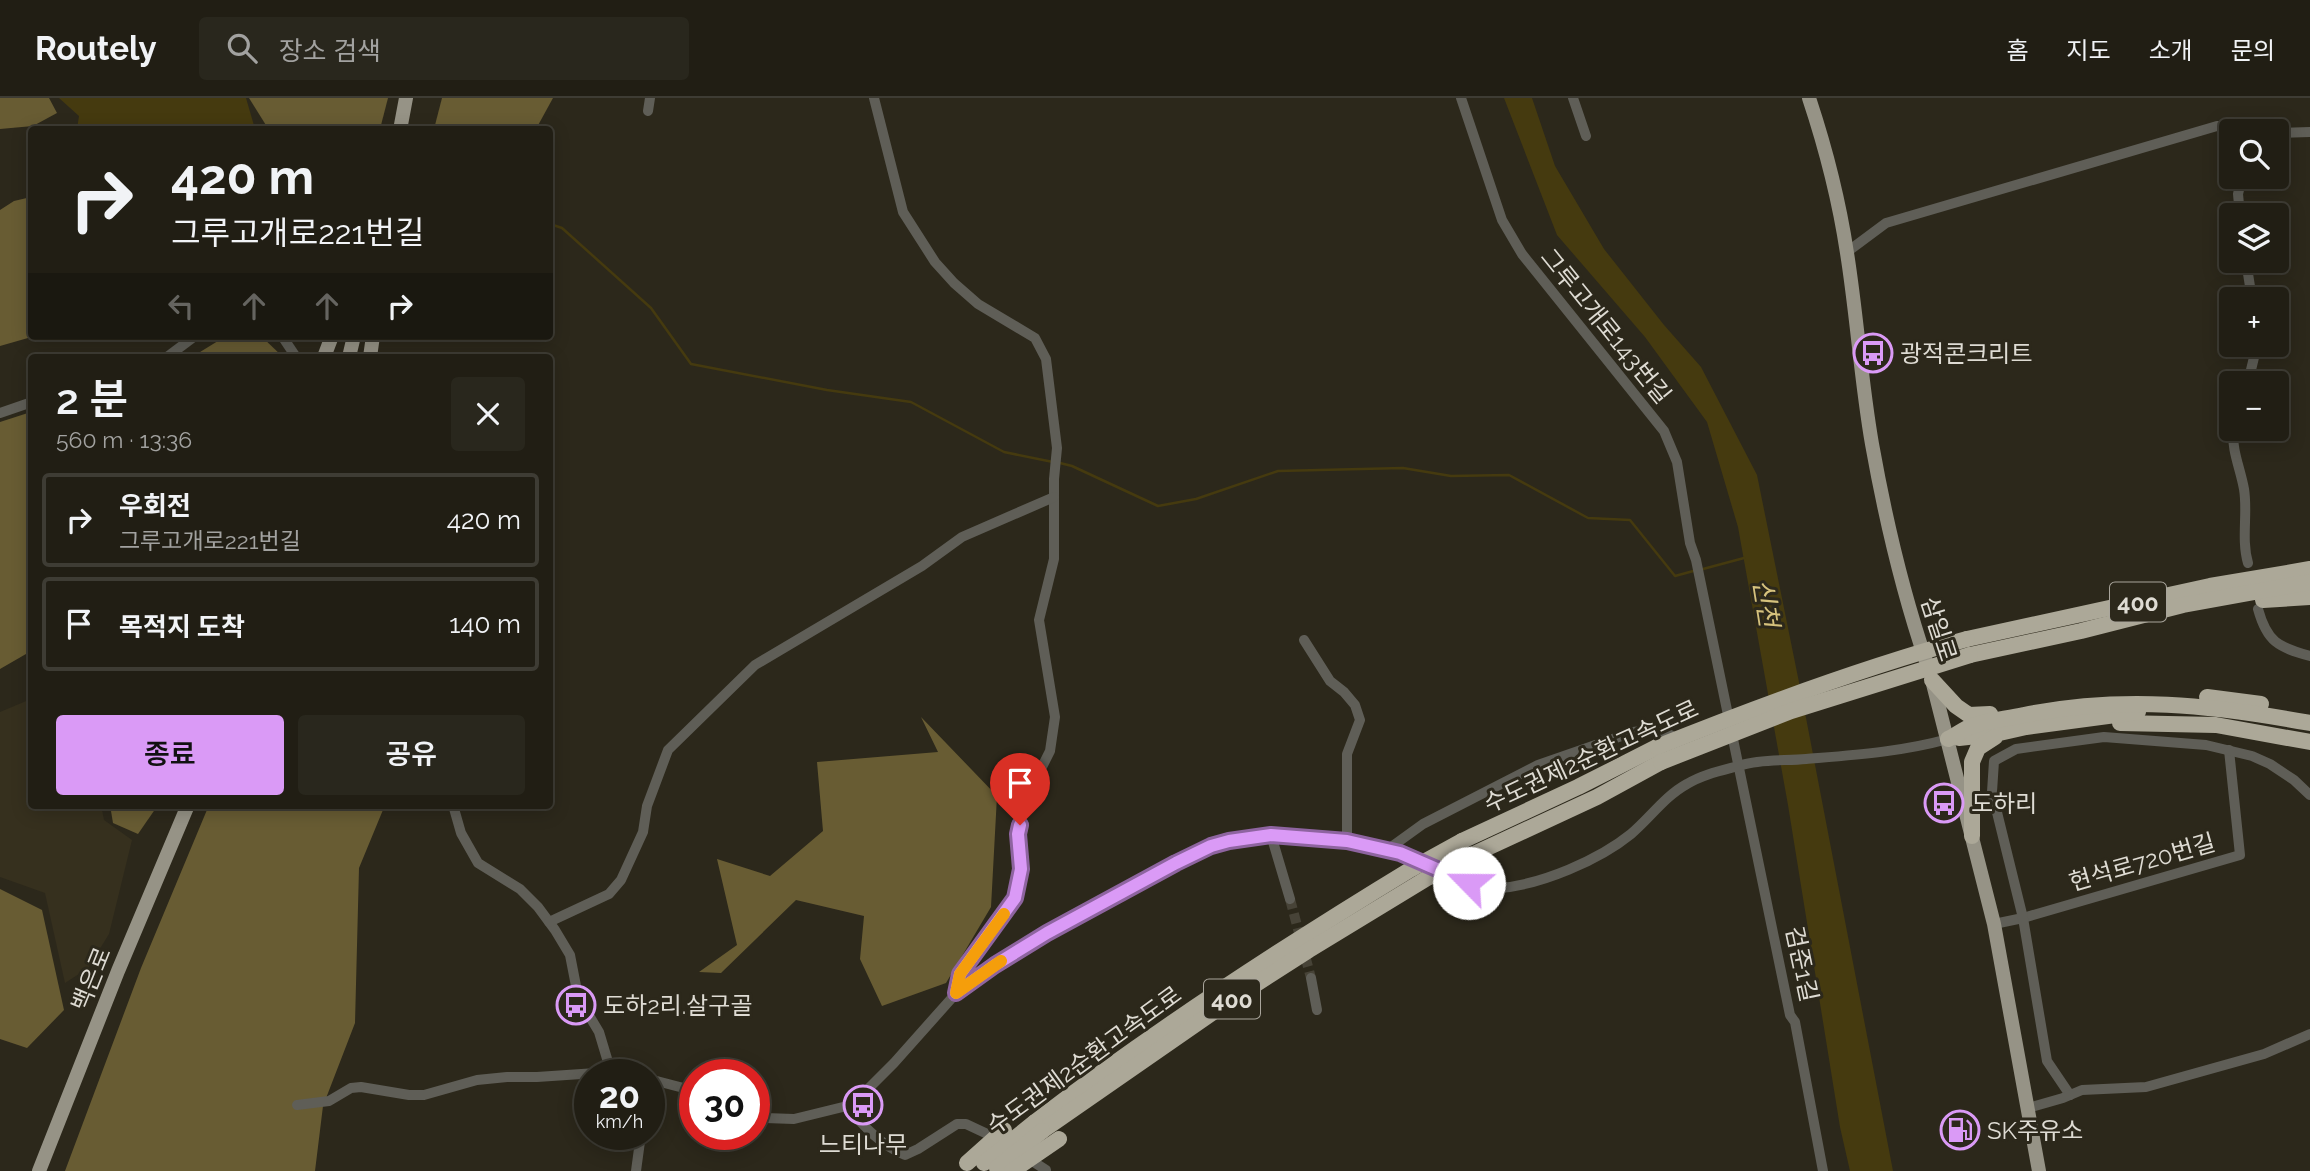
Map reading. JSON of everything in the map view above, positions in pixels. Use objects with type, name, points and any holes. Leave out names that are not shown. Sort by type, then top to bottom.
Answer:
[{"type":"highway","name":"수도권제2순환고속도로","points":[[984,1168],[1104,1069],[1354,904],[1462,841],[1578,787],[1659,755],[1968,647],[2210,586],[2310,569]]},
{"type":"highway","name":"수도권제2순환고속도로","points":[[1968,647],[2081,631],[2183,605],[2310,582]]},
{"type":"highway","points":[[2081,631],[2269,599],[2310,597]]},
{"type":"highway","points":[[1932,680],[1956,706],[1969,715],[2216,725],[2310,742]]},
{"type":"highway","points":[[2118,703],[2155,695],[2227,698],[2310,713]]},
{"type":"highway","points":[[1972,836],[1972,762],[1978,748],[1992,738],[2087,705],[2196,705],[2310,723]]},
{"type":"highway","points":[[1948,739],[1972,726],[2131,712],[2188,712],[2310,733]]},
{"type":"highway","points":[[1948,739],[1995,734],[2026,727]]},
{"type":"highway","name":"수도권제2순환고속도로","points":[[1038,1126],[1309,950],[1429,877],[1597,797],[1659,755]]},
{"type":"highway","points":[[1214,981],[1354,904]]},
{"type":"highway","points":[[1195,1031],[1309,950]]},
{"type":"highway","points":[[984,1168],[1004,1130]]},
{"type":"highway","points":[[984,1168],[1059,1139]]},
{"type":"main road","points":[[401,126],[406,98]]},
{"type":"main road","name":"삼일로","points":[[1810,98],[1829,161],[1847,252],[1872,442],[1886,518],[1904,592],[1948,739],[1994,924],[2039,1171]]},
{"type":"main road","name":"백은로","points":[[39,1171],[118,971],[186,809]]},
{"type":"street","points":[[648,111],[650,98]]},
{"type":"street","points":[[874,98],[903,212],[935,262],[978,304],[1035,338],[1046,359],[1057,448],[1054,479],[1054,559],[1039,620],[1055,717],[1050,751],[1025,801],[1018,834],[1021,869],[1015,898],[960,974],[956,993]]},
{"type":"street","name":"그루고개로143번길","points":[[1461,98],[1502,220],[1522,254],[1664,431],[1677,462],[1700,585]]},
{"type":"street","points":[[1573,98],[1586,136]]},
{"type":"street","points":[[1847,252],[1886,223],[2219,126]]},
{"type":"street","points":[[2289,133],[2310,132]]},
{"type":"street","points":[[171,354],[190,340]]},
{"type":"street","points":[[0,413],[28,403]]},
{"type":"street","points":[[2232,441],[2245,491],[2245,552],[2248,563]]},
{"type":"street","points":[[549,922],[610,894],[621,880],[643,832],[647,806],[668,750],[755,665],[922,566],[962,537],[1054,497]]},
{"type":"street","name":"검준1길","points":[[1700,585],[1741,765],[1790,1015],[1795,1022],[1823,1171]]},
{"type":"street","points":[[2258,609],[2263,628],[2273,642],[2310,656]]},
{"type":"street","points":[[1304,640],[1330,681],[1355,705],[1360,720],[1346,754],[1347,841]]},
{"type":"street","points":[[1387,850],[1423,824],[1538,765],[1633,732],[1659,729],[1672,736]]},
{"type":"street","points":[[2070,1095],[2047,1061],[2023,918],[1992,792],[1994,761],[2016,749],[2104,737],[2206,745],[2252,756],[2270,764],[2310,795]]},
{"type":"street","points":[[770,1118],[794,1119],[847,1106],[856,1101],[956,993],[1047,933],[1211,846],[1271,835],[1347,841],[1387,850],[1469,883],[1498,888],[1539,881],[1595,857],[1632,833],[1684,785],[1697,779],[1741,765],[1851,755],[1921,746],[1948,739]]},
{"type":"street","name":"현석로720번길","points":[[1994,924],[2240,855],[2229,750]]},
{"type":"street","points":[[454,809],[461,833],[478,863],[520,889],[538,907],[570,955],[577,991],[599,1032],[607,1059]]},
{"type":"street","points":[[1271,835],[1290,900]]},
{"type":"street","points":[[1311,978],[1317,1010]]},
{"type":"street","points":[[2028,1108],[2082,1090],[2146,1087],[2264,1054],[2310,1034]]},
{"type":"street","points":[[297,1105],[329,1101],[351,1088],[424,1095],[477,1080],[574,1074]]},
{"type":"street","points":[[847,1106],[860,1123],[891,1149],[905,1155],[957,1124],[966,1124],[992,1135],[1046,1170]]},
{"type":"street","points":[[636,1171],[639,1150]]},
{"type":"shaded area","points":[[0,98],[49,98],[57,113],[33,126],[0,129]]},
{"type":"shaded area","points":[[249,98],[388,98],[381,126],[266,126]]},
{"type":"shaded area","points":[[442,98],[553,98],[538,126],[435,126]]},
{"type":"shaded area","points":[[28,198],[28,338],[0,346],[0,210],[14,201]]},
{"type":"shaded area","points":[[220,340],[265,340],[280,354],[197,354]]},
{"type":"shaded area","points":[[28,413],[28,655],[0,669],[0,422]]},
{"type":"shaded area","points":[[28,700],[28,809],[102,809],[104,820],[132,840],[109,934],[88,968],[65,983],[45,893],[0,877],[0,712]]},
{"type":"shaded area","points":[[921,717],[997,796],[991,907],[946,983],[882,1006],[860,959],[864,916],[796,900],[721,973],[699,972],[737,945],[717,859],[770,876],[823,831],[817,762],[938,752]]},
{"type":"shaded area","points":[[111,809],[155,809],[138,834],[113,823]]},
{"type":"shaded area","points":[[207,809],[383,809],[359,868],[355,1023],[323,1106],[315,1171],[65,1171],[141,968]]},
{"type":"shaded area","points":[[0,889],[42,910],[64,1010],[27,1048],[0,1039]]},
{"type":"water","points":[[59,98],[246,98],[254,126],[77,126],[79,116]]},
{"type":"water","name":"신천","points":[[1504,98],[1532,98],[1555,166],[1604,249],[1701,367],[1757,475],[1893,1171],[1850,1171],[1840,1127],[1788,805],[1738,527],[1707,422],[1645,337],[1557,235]]},
{"type":"waterway","points":[[553,225],[562,228],[651,308],[691,364],[827,390],[911,402],[1004,452],[1053,462]]},
{"type":"waterway","points":[[1060,463],[1158,506],[1196,499],[1278,471],[1403,468],[1451,476],[1509,475],[1588,518],[1630,520],[1675,576],[1697,570]]},
{"type":"waterway","points":[[1703,569],[1744,558]]},
{"type":"tunnel","points":[[1290,899],[1311,978]]},
{"type":"slow traffic","points":[[1001,961],[956,993],[960,974],[1004,914]]},
{"type":"place","name":"광적콘크리트","points":[[1873,353]]},
{"type":"place","name":"도하리","points":[[1944,803]]},
{"type":"place","name":"도하2리.살구골","points":[[576,1005]]},
{"type":"place","name":"느티나무","points":[[863,1105]]},
{"type":"place","name":"SK주유소","points":[[1960,1130]]},
{"type":"route","points":[[1020,825],[1018,834],[1021,869],[1015,898],[960,974],[956,993],[1047,933],[1176,863],[1211,846],[1229,841],[1271,835],[1347,841],[1400,853],[1469,883]]}]
